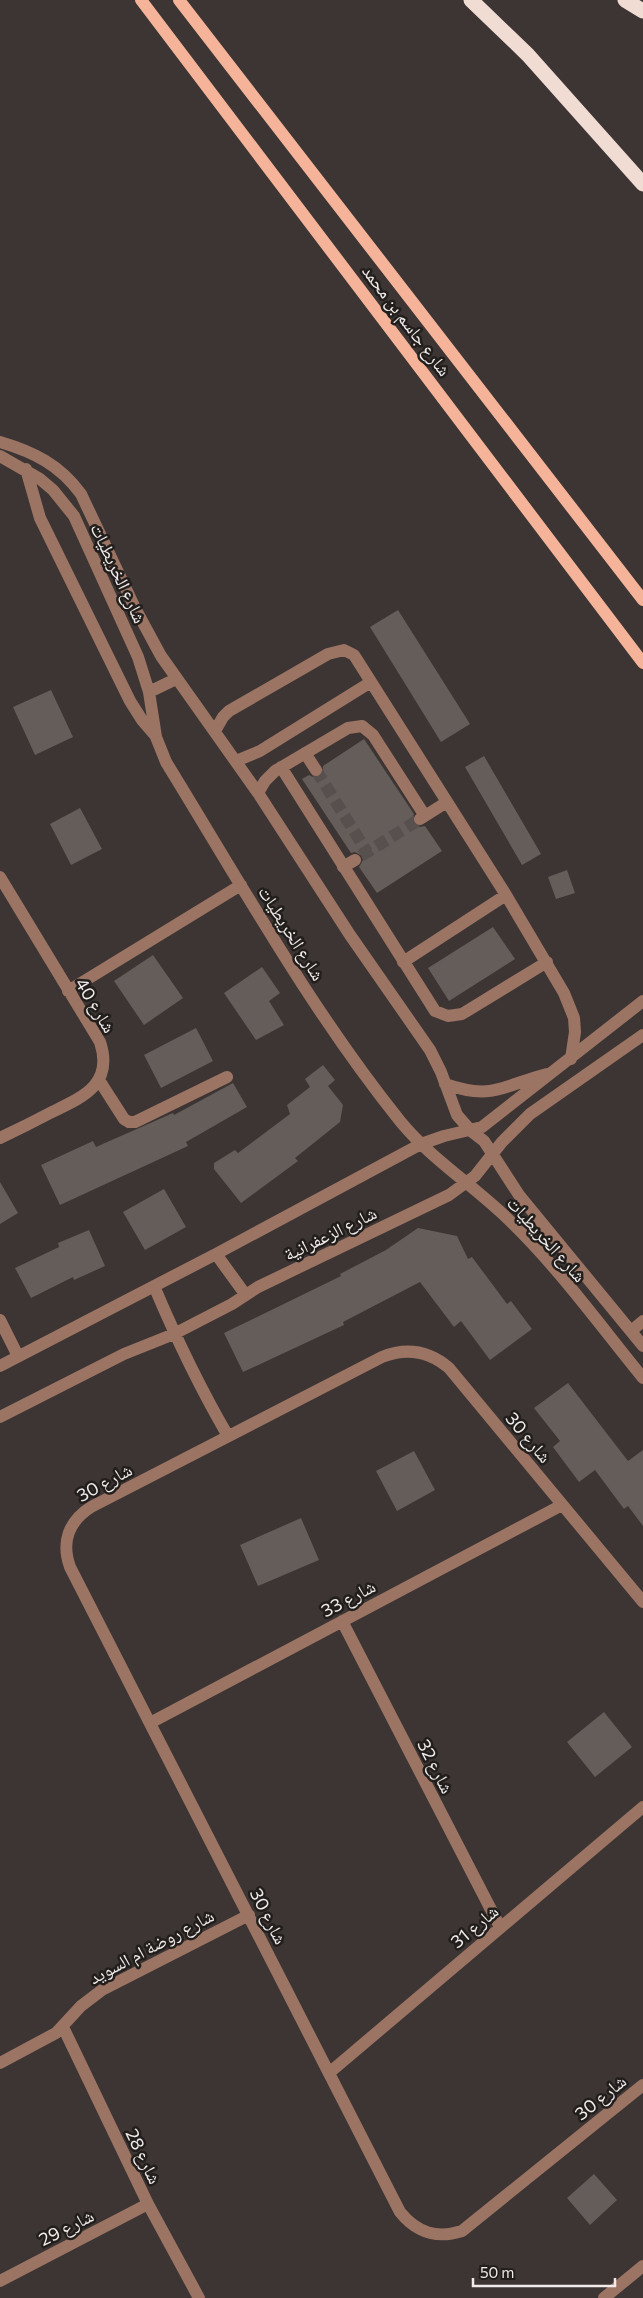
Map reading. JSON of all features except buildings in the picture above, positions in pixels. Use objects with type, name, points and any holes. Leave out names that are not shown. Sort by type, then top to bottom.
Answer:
[{"type":"highway","points":[[471,0],[528,55],[643,184]]},
{"type":"highway","points":[[625,0],[643,11]]},
{"type":"main road","name":"شارع جاسم بن محمد","points":[[141,0],[643,662]]},
{"type":"main road","name":"شارع جاسم بن محمد","points":[[179,0],[643,600]]},
{"type":"street","name":"شارع الخريطيات","points":[[0,442],[39,456],[52,463],[73,483],[88,507],[148,632],[176,679],[258,793],[350,935],[430,1050],[455,1110],[471,1131],[484,1141],[519,1195],[643,1346]]},
{"type":"street","name":"شارع الخريطيات","points":[[0,456],[26,469],[53,490],[74,516],[138,657],[149,692],[156,737],[166,762],[294,970],[340,1038],[400,1121],[421,1144],[467,1183],[528,1240],[643,1378]]},
{"type":"street","points":[[26,469],[34,502],[48,535],[130,701],[156,737]]},
{"type":"street","points":[[215,731],[229,711],[333,652],[344,650],[357,659],[506,895],[564,993],[574,1018],[575,1032],[571,1058]]},
{"type":"street","points":[[149,692],[176,679]]},
{"type":"street","points":[[236,761],[260,751],[371,682]]},
{"type":"street","points":[[258,793],[270,775],[348,728],[357,726],[367,728],[373,735],[423,817],[447,802]]},
{"type":"street","points":[[305,753],[316,770]]},
{"type":"street","points":[[281,768],[435,1011],[448,1016],[456,1016],[470,1010],[547,962]]},
{"type":"street","points":[[343,867],[355,860]]},
{"type":"street","name":"شارع 40","points":[[0,877],[100,1042],[104,1061],[99,1080]]},
{"type":"street","points":[[68,991],[242,885]]},
{"type":"street","points":[[403,962],[506,895]]},
{"type":"street","name":"شارع الزعفرانية","points":[[0,1366],[216,1254],[421,1144],[444,1136],[471,1131],[494,1119],[643,1002]]},
{"type":"street","name":"شارع الزعفرانية","points":[[0,1417],[124,1354],[174,1334],[232,1304],[245,1294],[450,1195],[467,1183],[508,1134],[530,1114],[643,1035]]},
{"type":"street","points":[[445,1084],[474,1092],[489,1092],[504,1089],[554,1072]]},
{"type":"street","points":[[0,1138],[86,1094],[99,1080],[124,1119],[129,1122],[135,1122],[227,1077]]},
{"type":"street","points":[[216,1254],[245,1294]]},
{"type":"street","points":[[154,1286],[174,1334],[208,1402],[228,1436]]},
{"type":"street","points":[[0,1320],[18,1356]]},
{"type":"street","points":[[631,1331],[643,1321]]},
{"type":"street","name":"شارع 30","points":[[643,1602],[449,1368],[432,1356],[422,1353],[402,1351],[382,1357],[228,1436],[83,1512],[70,1528],[67,1537],[66,1552],[70,1567],[400,2212],[418,2229],[440,2235],[451,2234],[471,2225],[643,2085]]},
{"type":"street","name":"شارع 33","points":[[150,1723],[562,1504]]},
{"type":"street","name":"شارع 32","points":[[342,1621],[500,1927]]},
{"type":"street","name":"شارع 31","points":[[329,2073],[643,1807]]},
{"type":"street","name":"شارع روضة ام السويد","points":[[0,2062],[48,2039],[63,2027],[82,2006],[102,1990],[249,1915]]},
{"type":"street","name":"شارع 28","points":[[63,2027],[148,2204],[199,2298]]},
{"type":"street","name":"شارع 29","points":[[0,2281],[148,2204]]},
{"type":"street","points":[[604,2298],[641,2271]]},
{"type":"tunnel","points":[[316,770],[367,852]]},
{"type":"tunnel","points":[[361,856],[420,819]]}]
